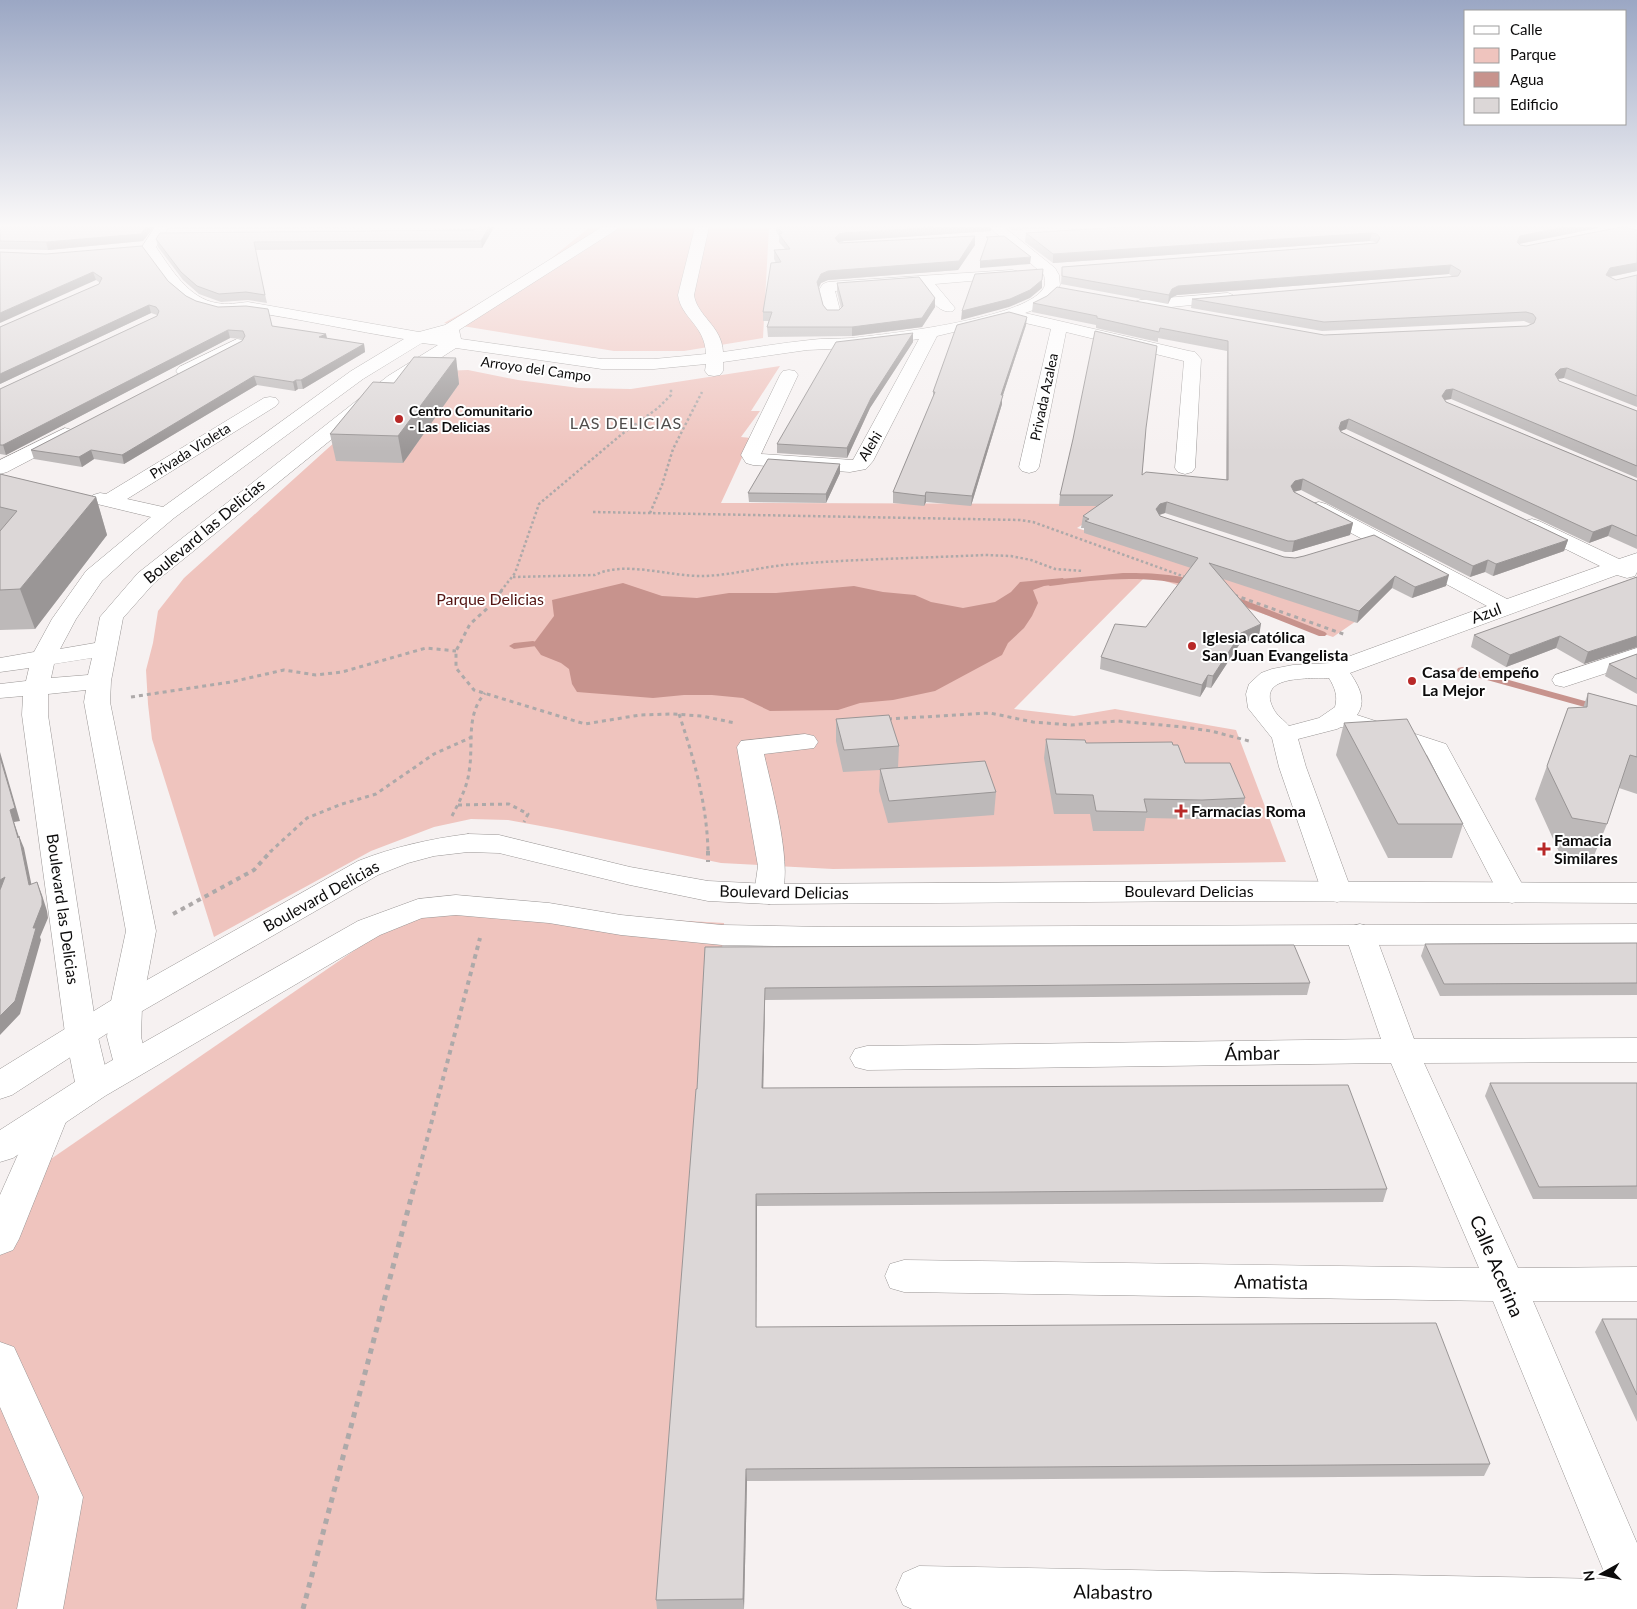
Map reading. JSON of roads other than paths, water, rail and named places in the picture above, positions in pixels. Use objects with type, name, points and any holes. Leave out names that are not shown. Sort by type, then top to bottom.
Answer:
[{"type":"street","name":"Arroyo del Campo","points":[[200,302],[217,308],[229,318],[601,364],[715,365],[817,355],[859,342],[931,331],[1007,314],[1035,302]]},
{"type":"street","points":[[432,342],[494,302]]},
{"type":"street","points":[[687,302],[714,338],[715,365]]},
{"type":"street","points":[[830,302],[833,314]]},
{"type":"street","points":[[943,302],[948,308]]},
{"type":"street","points":[[1123,302],[1196,316]]},
{"type":"street","points":[[1140,305],[1176,302]]},
{"type":"street","points":[[1007,314],[1059,328],[1182,353],[1193,360],[1185,468]]},
{"type":"street","name":"Privada Azalea","points":[[1029,467],[1059,328]]},
{"type":"street","name":"Alehi","points":[[789,375],[751,455],[753,459],[841,466],[859,465],[864,461],[931,331]]},
{"type":"street","name":"Arroyo del Campo","points":[[432,342],[612,379],[668,376],[715,365]]},
{"type":"street","name":"Boulevard las Delicias","points":[[93,1086],[81,1033],[35,715],[36,688],[44,657],[64,619],[94,576],[127,546],[167,514],[357,375],[432,342]]},
{"type":"street","name":"Boulevard las Delicias","points":[[131,1064],[124,1037],[126,1006],[141,931],[98,692],[104,649],[112,618],[146,578],[213,522],[394,380],[432,342]]},
{"type":"street","points":[[166,380],[237,344]]},
{"type":"street","name":"Privada Violeta","points":[[109,501],[270,402]]},
{"type":"street","points":[[0,468],[79,426]]},
{"type":"street","points":[[83,495],[167,514]]},
{"type":"street","points":[[1300,498],[1372,538],[1504,606]]},
{"type":"street","points":[[1515,517],[1631,567]]},
{"type":"street","points":[[1346,546],[1372,538]]},
{"type":"street","name":"Azul","points":[[1337,892],[1285,742],[1263,713],[1258,693],[1262,686],[1268,680],[1294,672],[1336,670],[1357,660],[1389,650],[1504,606],[1631,567]]},
{"type":"street","points":[[0,664],[104,649]]},
{"type":"street","points":[[1564,680],[1637,655]]},
{"type":"street","points":[[1285,742],[1340,718],[1348,711],[1350,697],[1348,689],[1336,670]]},
{"type":"street","points":[[0,691],[36,688],[98,692]]},
{"type":"street","points":[[1340,718],[1437,750],[1512,893]]},
{"type":"street","points":[[769,894],[772,866],[750,747],[805,742]]},
{"type":"street","name":"Boulevard Delicias","points":[[0,1086],[126,1006],[368,868],[398,856],[434,847],[468,843],[499,844],[630,876],[708,891],[769,894],[1637,893]]},
{"type":"street","points":[[0,1148],[93,1086],[131,1064],[369,928],[418,909],[456,905],[549,913],[622,925],[722,935],[838,937],[1637,934]]},
{"type":"street","name":"Calle Acerina","points":[[1360,934],[1402,1051],[1506,1286],[1637,1597]]},
{"type":"street","name":"Ámbar","points":[[867,1058],[1637,1050]]},
{"type":"street","points":[[0,1239],[52,1114]]},
{"type":"street","name":"Amatista","points":[[904,1276],[1506,1286],[1637,1284]]},
{"type":"street","points":[[0,1360],[61,1497],[40,1609]]},
{"type":"street","name":"Alabastro","points":[[919,1589],[1637,1603]]},
{"type":"water","points":[[1063,578],[1066,583],[1044,586],[1033,590],[1038,603],[1032,616],[1024,628],[1008,643],[1002,655],[935,691],[893,700],[860,703],[838,710],[770,711],[743,698],[712,695],[653,698],[577,692],[572,684],[569,669],[561,663],[541,655],[533,644],[554,616],[552,600],[623,583],[662,596],[697,598],[729,593],[776,593],[854,586],[883,592],[915,595],[931,602],[963,608],[995,602],[1011,592],[1020,582]]},
{"type":"waterway","points":[[1050,583],[1104,577],[1141,576],[1177,579],[1195,584]]},
{"type":"waterway","points":[[1229,597],[1322,634]]},
{"type":"waterway","points":[[514,646],[533,644]]},
{"type":"waterway","points":[[1462,670],[1599,708]]},
{"type":"place","name":"Centro Comunitario - Las Delicias","points":[[399,419]]},
{"type":"place","name":"Iglesia católica San Juan Evangelista","points":[[1192,646]]},
{"type":"place","name":"Casa de empeño La Mejor","points":[[1412,681]]},
{"type":"place","name":"Farmacias Roma","points":[[1181,811]]},
{"type":"place","name":"Famacia Similares","points":[[1544,849]]},
{"type":"district","name":"LAS DELICIAS","points":[[626,423]]},
{"type":"park label","name":"Parque Delicias","points":[[490,599]]}]
